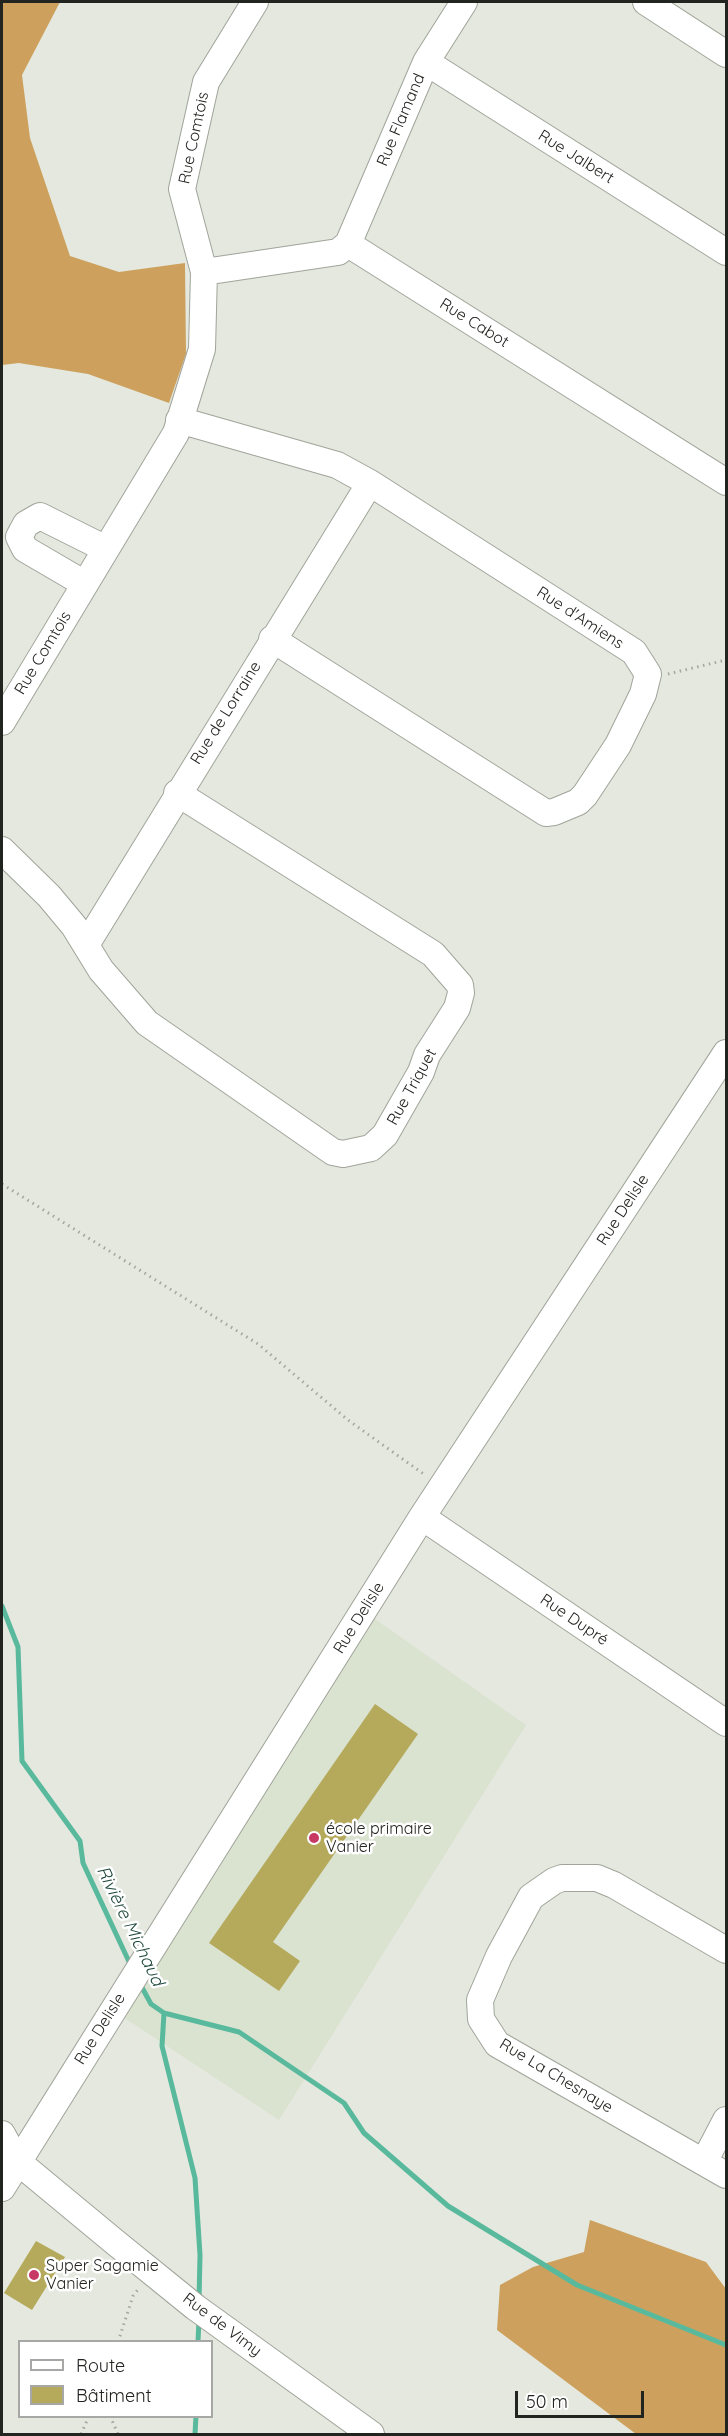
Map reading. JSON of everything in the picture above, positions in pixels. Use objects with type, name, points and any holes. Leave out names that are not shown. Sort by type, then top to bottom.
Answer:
[{"type":"street","name":"Rue Comtois","points":[[2,722],[176,433],[202,349],[204,272],[182,189],[206,82],[255,2]]},
{"type":"street","name":"Rue Flamand","points":[[348,244],[426,62],[464,2]]},
{"type":"street","points":[[646,2],[726,54]]},
{"type":"street","name":"Rue Jalbert","points":[[426,62],[726,252]]},
{"type":"street","points":[[204,272],[338,252],[348,244]]},
{"type":"street","name":"Rue Cabot","points":[[348,244],[726,482]]},
{"type":"street","name":"Rue d'Amiens","points":[[179,420],[337,465],[370,483],[634,652],[648,674],[646,680]]},
{"type":"street","name":"Rue de Lorraine","points":[[86,945],[177,793],[370,483]]},
{"type":"street","points":[[85,584],[25,549],[19,537],[26,524],[40,516],[106,549]]},
{"type":"street","points":[[272,639],[546,813],[578,802],[585,795],[618,745],[643,694],[646,680]]},
{"type":"street","name":"Rue Triquet","points":[[2,850],[49,896],[74,926],[101,970],[147,1023],[333,1152],[343,1154],[371,1148],[385,1135],[421,1072],[428,1055],[457,1008],[460,985],[433,954],[177,793]]},
{"type":"street","name":"Rue Delisle","points":[[2,2188],[422,1517],[726,1053]]},
{"type":"street","name":"Rue Dupré","points":[[422,1517],[726,1723]]},
{"type":"street","name":"Rue La Chesnaye","points":[[726,1950],[614,1885],[597,1878],[562,1878],[531,1897],[499,1956],[480,2000],[481,2019],[497,2044],[726,2175]]},
{"type":"street","points":[[704,2162],[726,2120]]},
{"type":"street","name":"Rue de Vimy","points":[[2,2134],[17,2161],[150,2271],[195,2307],[371,2434]]},
{"type":"path","points":[[646,680],[726,660]]},
{"type":"path","points":[[2,1184],[258,1344],[348,1420],[442,1487]]},
{"type":"path","points":[[118,2340],[133,2296],[150,2271]]},
{"type":"path","points":[[81,2434],[88,2418]]},
{"type":"path","points":[[111,2418],[118,2434]]},
{"type":"shaded area","points":[[2,2],[60,2],[22,75],[30,138],[70,256],[119,272],[185,263],[186,354],[169,403],[88,374],[19,363],[2,365]]},
{"type":"shaded area","points":[[372,1617],[526,1725],[279,2120],[120,2015]]},
{"type":"shaded area","points":[[590,2220],[706,2262],[726,2289],[726,2434],[636,2434],[497,2330],[500,2285],[533,2267],[584,2252]]},
{"type":"building","name":"école primaire Vanier","points":[[375,1704],[418,1734],[273,1942],[300,1961],[279,1991],[209,1943]]},
{"type":"building","name":"Super Sagamie Vanier","points":[[36,2241],[65,2257],[32,2310],[4,2293]]},
{"type":"waterway","name":"Rivière Michaud","points":[[2,1606],[18,1647],[22,1761],[80,1841],[83,1863],[131,1966]]},
{"type":"waterway","name":"Rivière Michaud","points":[[139,1982],[151,2004],[164,2013],[162,2046],[195,2178],[200,2255],[199,2301]]},
{"type":"waterway","points":[[164,2013],[239,2032],[344,2103],[364,2133],[448,2206],[577,2285],[726,2345]]},
{"type":"waterway","name":"Rivière Michaud","points":[[198,2340],[199,2319]]},
{"type":"waterway","name":"Rivière Michaud","points":[[195,2434],[196,2418]]},
{"type":"place","name":"école primaire Vanier","points":[[314,1838]]},
{"type":"place","name":"Super Sagamie Vanier","points":[[34,2275]]}]
